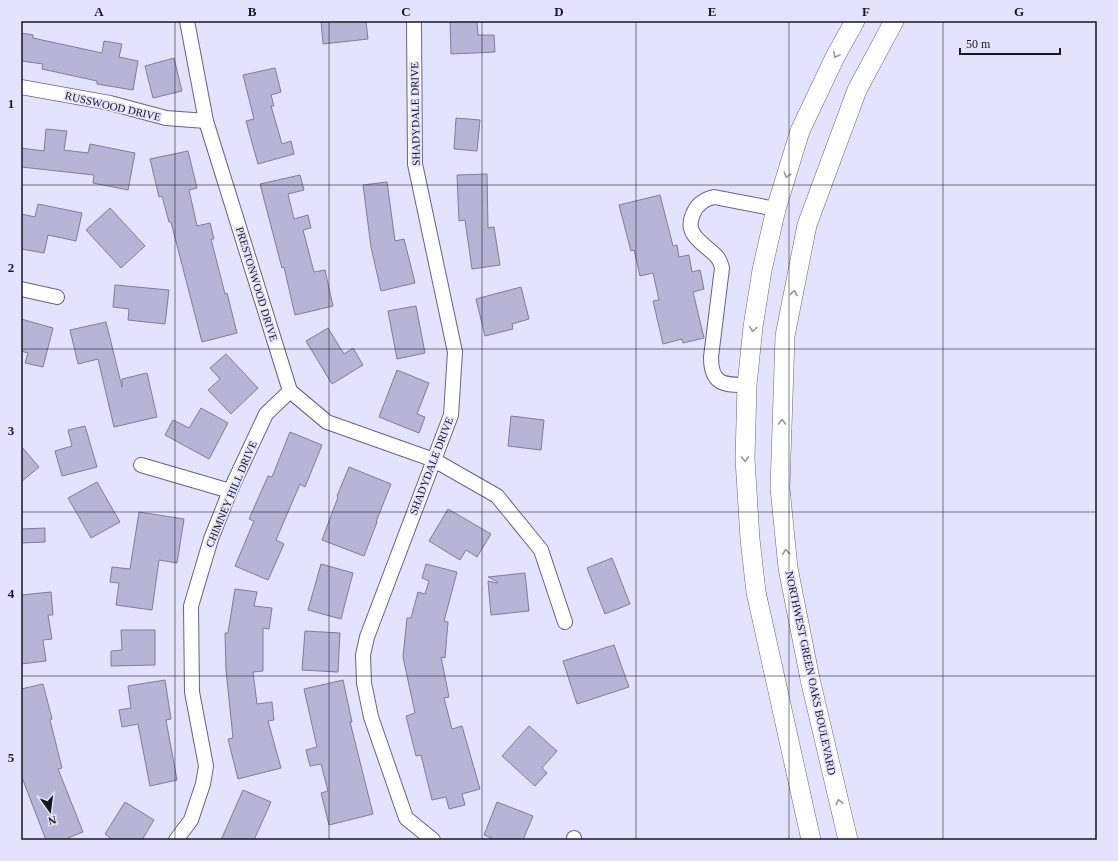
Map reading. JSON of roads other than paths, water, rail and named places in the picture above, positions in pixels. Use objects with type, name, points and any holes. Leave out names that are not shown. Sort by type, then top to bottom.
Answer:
[{"type":"main road","points":[[811,840],[756,592],[750,539],[745,459],[747,385],[753,327],[762,270],[776,209],[800,131],[835,57],[855,21]]},
{"type":"main road","name":"NORTHWEST GREEN OAKS BOULEVARD","points":[[848,840],[810,679],[788,568],[780,488],[785,336],[807,224],[857,90],[894,21]]},
{"type":"street","name":"PRESTONWOOD DRIVE","points":[[187,21],[206,122],[290,391]]},
{"type":"street","name":"SHADYDALE DRIVE","points":[[414,21],[415,164],[455,352],[451,415],[367,637],[363,655],[364,683],[371,717],[406,818],[433,840]]},
{"type":"street","name":"RUSSWOOD DRIVE","points":[[21,87],[110,103],[166,118],[206,122]]},
{"type":"street","points":[[747,385],[726,384],[719,381],[715,377],[711,365],[722,273],[721,264],[717,256],[702,244],[695,236],[690,225],[690,219],[696,208],[708,199],[717,197],[776,209]]},
{"type":"street","points":[[21,289],[57,297]]},
{"type":"street","points":[[290,391],[327,422],[434,460],[497,496],[541,550],[566,622]]},
{"type":"street","name":"CHIMNEY HILL DRIVE","points":[[176,840],[190,820],[203,784],[206,766],[192,692],[191,606],[211,539],[230,492],[266,414],[290,391]]},
{"type":"street","points":[[142,465],[230,492]]}]
